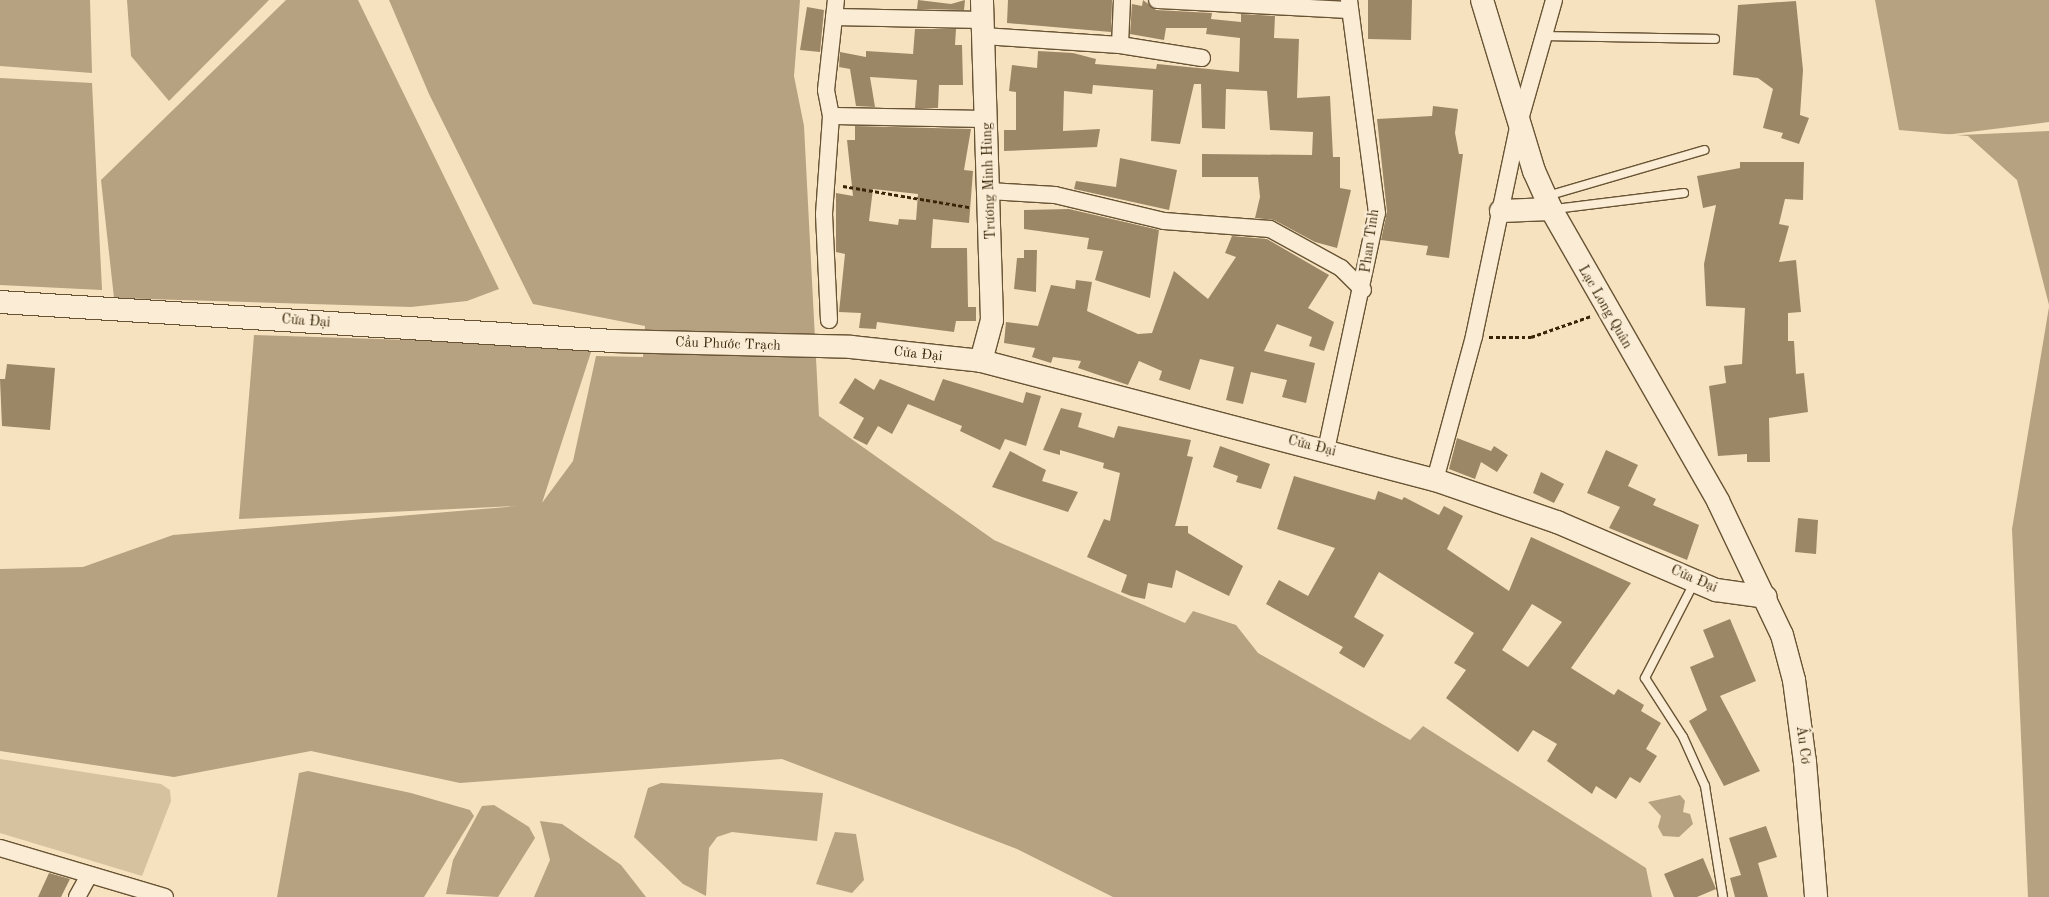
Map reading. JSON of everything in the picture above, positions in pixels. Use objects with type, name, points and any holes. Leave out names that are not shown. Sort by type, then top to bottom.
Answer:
[{"type":"street","points":[[829,320],[826,180],[831,116],[826,90],[836,0]]},
{"type":"street","points":[[1120,45],[1122,0]]},
{"type":"street","points":[[1157,0],[1349,5]]},
{"type":"street","name":"Lạc Long Quân","points":[[1482,0],[1519,123],[1548,203],[1605,310],[1718,501],[1766,597]]},
{"type":"street","points":[[1435,480],[1474,336],[1519,123],[1546,36],[1554,0]]},
{"type":"street","name":"Phan Tình","points":[[1326,450],[1363,290],[1377,213],[1349,5]]},
{"type":"street","points":[[834,17],[983,19],[1120,45],[1202,58]]},
{"type":"street","name":"Trương Minh Hùng","points":[[981,361],[992,320],[988,119],[983,19]]},
{"type":"street","points":[[831,116],[988,119]]},
{"type":"street","points":[[990,200],[1055,196],[1164,221],[1270,229],[1341,268],[1363,290]]},
{"type":"street","points":[[1501,210],[1548,203]]},
{"type":"street","name":"Cửa Đại","points":[[0,302],[613,341]]},
{"type":"street","name":"Cầu Phước Trạch","points":[[613,341],[844,347]]},
{"type":"street","name":"Cửa Đại","points":[[844,347],[981,361],[1326,450],[1435,480],[1557,522],[1716,590],[1766,597]]},
{"type":"street","name":"Âu Cơ","points":[[1766,597],[1794,680],[1816,897]]},
{"type":"street","points":[[0,848],[165,897]]},
{"type":"street","points":[[77,897],[89,875]]},
{"type":"lane","points":[[1546,36],[1715,39]]},
{"type":"lane","points":[[1548,203],[1704,150]]},
{"type":"lane","points":[[1548,203],[1684,193]]},
{"type":"lane","points":[[1695,581],[1645,678],[1684,737],[1705,786],[1723,897]]},
{"type":"path","points":[[826,180],[856,192],[990,200]]},
{"type":"path","points":[[1474,336],[1531,338],[1564,329],[1605,310]]},
{"type":"shaded area","points":[[0,0],[90,0],[92,73],[0,66]]},
{"type":"shaded area","points":[[127,0],[269,0],[169,101],[131,56]]},
{"type":"shaded area","points":[[286,0],[358,0],[499,289],[467,301],[411,307],[114,298],[101,180]]},
{"type":"shaded area","points":[[389,0],[800,0],[794,76],[804,126],[819,416],[994,540],[1185,623],[1193,611],[1236,625],[1258,653],[1410,740],[1423,726],[1646,868],[1652,897],[1113,897],[1017,849],[782,759],[460,783],[311,751],[174,777],[0,751],[0,569],[83,567],[173,535],[518,506],[239,519],[254,335],[593,346],[542,503],[573,461],[596,356],[643,357],[645,326],[533,304],[429,94]]},
{"type":"shaded area","points":[[1875,0],[2049,0],[2049,305],[2017,180],[1968,136],[1899,130]]},
{"type":"shaded area","points":[[0,78],[92,83],[102,290],[0,285]]},
{"type":"shaded area","points":[[2049,307],[2049,897],[2028,897],[2012,529]]},
{"type":"shaded area","points":[[0,759],[161,784],[170,790],[171,801],[142,876],[0,833]]},
{"type":"shaded area","points":[[308,771],[411,793],[470,810],[474,816],[424,897],[277,897],[299,773]]},
{"type":"shaded area","points":[[661,783],[823,793],[817,841],[732,832],[717,837],[709,848],[706,896],[683,884],[634,837],[648,788]]},
{"type":"shaded area","points":[[1680,795],[1685,801],[1683,812],[1690,814],[1693,824],[1679,837],[1663,836],[1658,827],[1661,816],[1648,802]]},
{"type":"shaded area","points":[[494,805],[529,827],[535,838],[498,897],[446,894],[453,860],[482,806]]},
{"type":"shaded area","points":[[540,821],[562,824],[621,865],[646,897],[534,897],[550,860]]},
{"type":"shaded area","points":[[835,832],[856,834],[864,880],[852,893],[816,884]]},
{"type":"pier","points":[[2049,122],[2049,131],[1937,136]]},
{"type":"building","points":[[918,0],[951,4],[965,0],[964,10],[917,9]]},
{"type":"building","points":[[1008,0],[1112,0],[1111,32],[1007,23]]},
{"type":"building","points":[[1143,0],[1156,10],[1212,13],[1211,19],[1241,22],[1241,14],[1275,16],[1274,38],[1299,39],[1297,98],[1330,96],[1333,157],[1340,157],[1340,188],[1351,190],[1337,248],[1315,242],[1274,220],[1255,218],[1260,197],[1258,177],[1202,177],[1202,154],[1312,155],[1313,132],[1270,130],[1267,91],[1226,89],[1225,129],[1202,128],[1201,84],[1194,84],[1180,144],[1151,141],[1153,90],[1093,85],[1092,94],[1064,91],[1063,131],[1100,129],[1097,147],[1004,151],[1004,130],[1016,130],[1016,92],[1009,91],[1012,65],[1037,68],[1038,51],[1073,53],[1096,59],[1095,64],[1156,69],[1157,64],[1239,72],[1240,38],[1206,34],[1207,28],[1166,28],[1164,40],[1130,34],[1132,4],[1142,6]]},
{"type":"building","points":[[1368,0],[1412,0],[1411,40],[1368,39]]},
{"type":"building","points":[[1796,1],[1803,70],[1800,115],[1809,118],[1799,144],[1781,138],[1783,133],[1763,128],[1773,89],[1758,78],[1733,75],[1738,5]]},
{"type":"building","points":[[807,7],[824,10],[820,52],[800,50]]},
{"type":"building","points":[[915,29],[956,29],[955,45],[962,45],[963,85],[939,85],[938,108],[915,108],[917,80],[870,77],[875,107],[856,106],[850,69],[839,67],[840,52],[866,57],[866,51],[913,54]]},
{"type":"building","points":[[1433,106],[1458,109],[1455,133],[1459,154],[1463,154],[1449,258],[1426,255],[1428,246],[1381,240],[1387,212],[1377,119],[1432,116]]},
{"type":"building","points":[[855,126],[971,129],[964,170],[973,171],[969,223],[933,219],[931,248],[967,248],[968,307],[976,307],[976,321],[956,321],[954,332],[877,322],[876,329],[859,328],[861,313],[839,312],[845,254],[836,252],[836,193],[853,196],[847,140],[855,140]],"holes":[[[873,189],[918,194],[916,220],[899,219],[898,225],[869,221]]]},
{"type":"building","points":[[1120,158],[1177,170],[1169,210],[1074,189],[1076,181],[1116,187]]},
{"type":"building","points":[[1740,162],[1804,162],[1803,200],[1785,199],[1779,224],[1789,226],[1779,262],[1796,260],[1801,312],[1788,313],[1788,341],[1794,341],[1796,374],[1804,373],[1808,412],[1769,418],[1770,462],[1747,462],[1747,454],[1718,456],[1709,386],[1726,383],[1724,366],[1742,364],[1745,308],[1706,306],[1704,264],[1716,205],[1703,208],[1697,176],[1740,168]]},
{"type":"building","points":[[1069,209],[1159,230],[1150,298],[1095,280],[1103,251],[1087,249],[1089,238],[1024,229],[1024,210]]},
{"type":"building","points":[[1232,236],[1267,239],[1329,275],[1308,308],[1334,322],[1324,351],[1309,346],[1312,337],[1277,324],[1264,351],[1315,363],[1306,403],[1282,397],[1287,380],[1251,372],[1243,404],[1226,400],[1234,367],[1200,359],[1190,390],[1159,380],[1162,371],[1139,361],[1128,385],[1078,368],[1081,361],[1053,357],[1051,363],[1032,357],[1035,348],[1004,343],[1006,322],[1038,326],[1051,285],[1075,289],[1076,280],[1092,282],[1087,311],[1138,334],[1152,333],[1174,271],[1208,299],[1236,257],[1225,253]]},
{"type":"building","points":[[1024,250],[1037,250],[1036,292],[1014,289],[1017,258],[1024,258]]},
{"type":"building","points":[[7,364],[55,368],[50,430],[2,426],[0,379],[5,379]]},
{"type":"building","points":[[855,378],[874,390],[880,379],[934,401],[943,379],[1023,403],[1026,392],[1041,396],[1026,446],[1005,439],[1000,450],[960,431],[962,426],[908,404],[892,434],[878,426],[867,445],[853,438],[864,418],[839,403]]},
{"type":"building","points":[[1061,408],[1082,413],[1078,427],[1114,438],[1118,426],[1191,440],[1187,456],[1193,457],[1175,526],[1188,526],[1188,533],[1243,566],[1229,596],[1176,570],[1172,588],[1148,583],[1145,599],[1131,596],[1121,592],[1127,575],[1087,557],[1104,519],[1110,521],[1120,473],[1103,468],[1104,463],[1060,450],[1060,455],[1043,450]]},
{"type":"building","points":[[1457,438],[1491,451],[1494,446],[1508,455],[1497,472],[1481,462],[1475,479],[1449,469]]},
{"type":"building","points":[[1220,446],[1270,464],[1261,489],[1236,482],[1238,476],[1213,467]]},
{"type":"building","points":[[1606,450],[1638,465],[1628,486],[1656,499],[1653,505],[1699,525],[1687,560],[1609,528],[1620,507],[1587,493]]},
{"type":"building","points":[[1010,451],[1046,470],[1042,481],[1078,492],[1068,512],[992,487]]},
{"type":"building","points":[[1541,472],[1564,484],[1554,503],[1533,493]]},
{"type":"building","points":[[1294,476],[1375,500],[1378,491],[1402,500],[1404,497],[1439,515],[1444,506],[1463,516],[1447,549],[1509,591],[1531,537],[1631,583],[1571,668],[1614,695],[1618,689],[1644,705],[1641,711],[1661,723],[1646,749],[1657,756],[1640,783],[1630,777],[1616,799],[1596,786],[1592,794],[1547,761],[1557,744],[1533,730],[1518,752],[1446,698],[1466,670],[1454,663],[1474,633],[1379,572],[1354,617],[1384,635],[1364,668],[1339,653],[1343,647],[1266,604],[1279,580],[1308,596],[1335,548],[1277,529]],"holes":[[[1532,604],[1562,622],[1528,667],[1502,650]]]},
{"type":"building","points":[[1798,518],[1818,520],[1816,554],[1795,552]]},
{"type":"building","points":[[1730,619],[1756,681],[1720,696],[1760,771],[1724,786],[1689,721],[1707,710],[1690,667],[1714,657],[1703,630]]},
{"type":"building","points":[[1766,826],[1777,857],[1758,863],[1768,897],[1735,897],[1730,878],[1741,875],[1729,838]]},
{"type":"building","points":[[1703,858],[1716,889],[1697,897],[1674,897],[1664,874]]},
{"type":"building","points":[[49,873],[70,879],[61,897],[38,897]]}]
